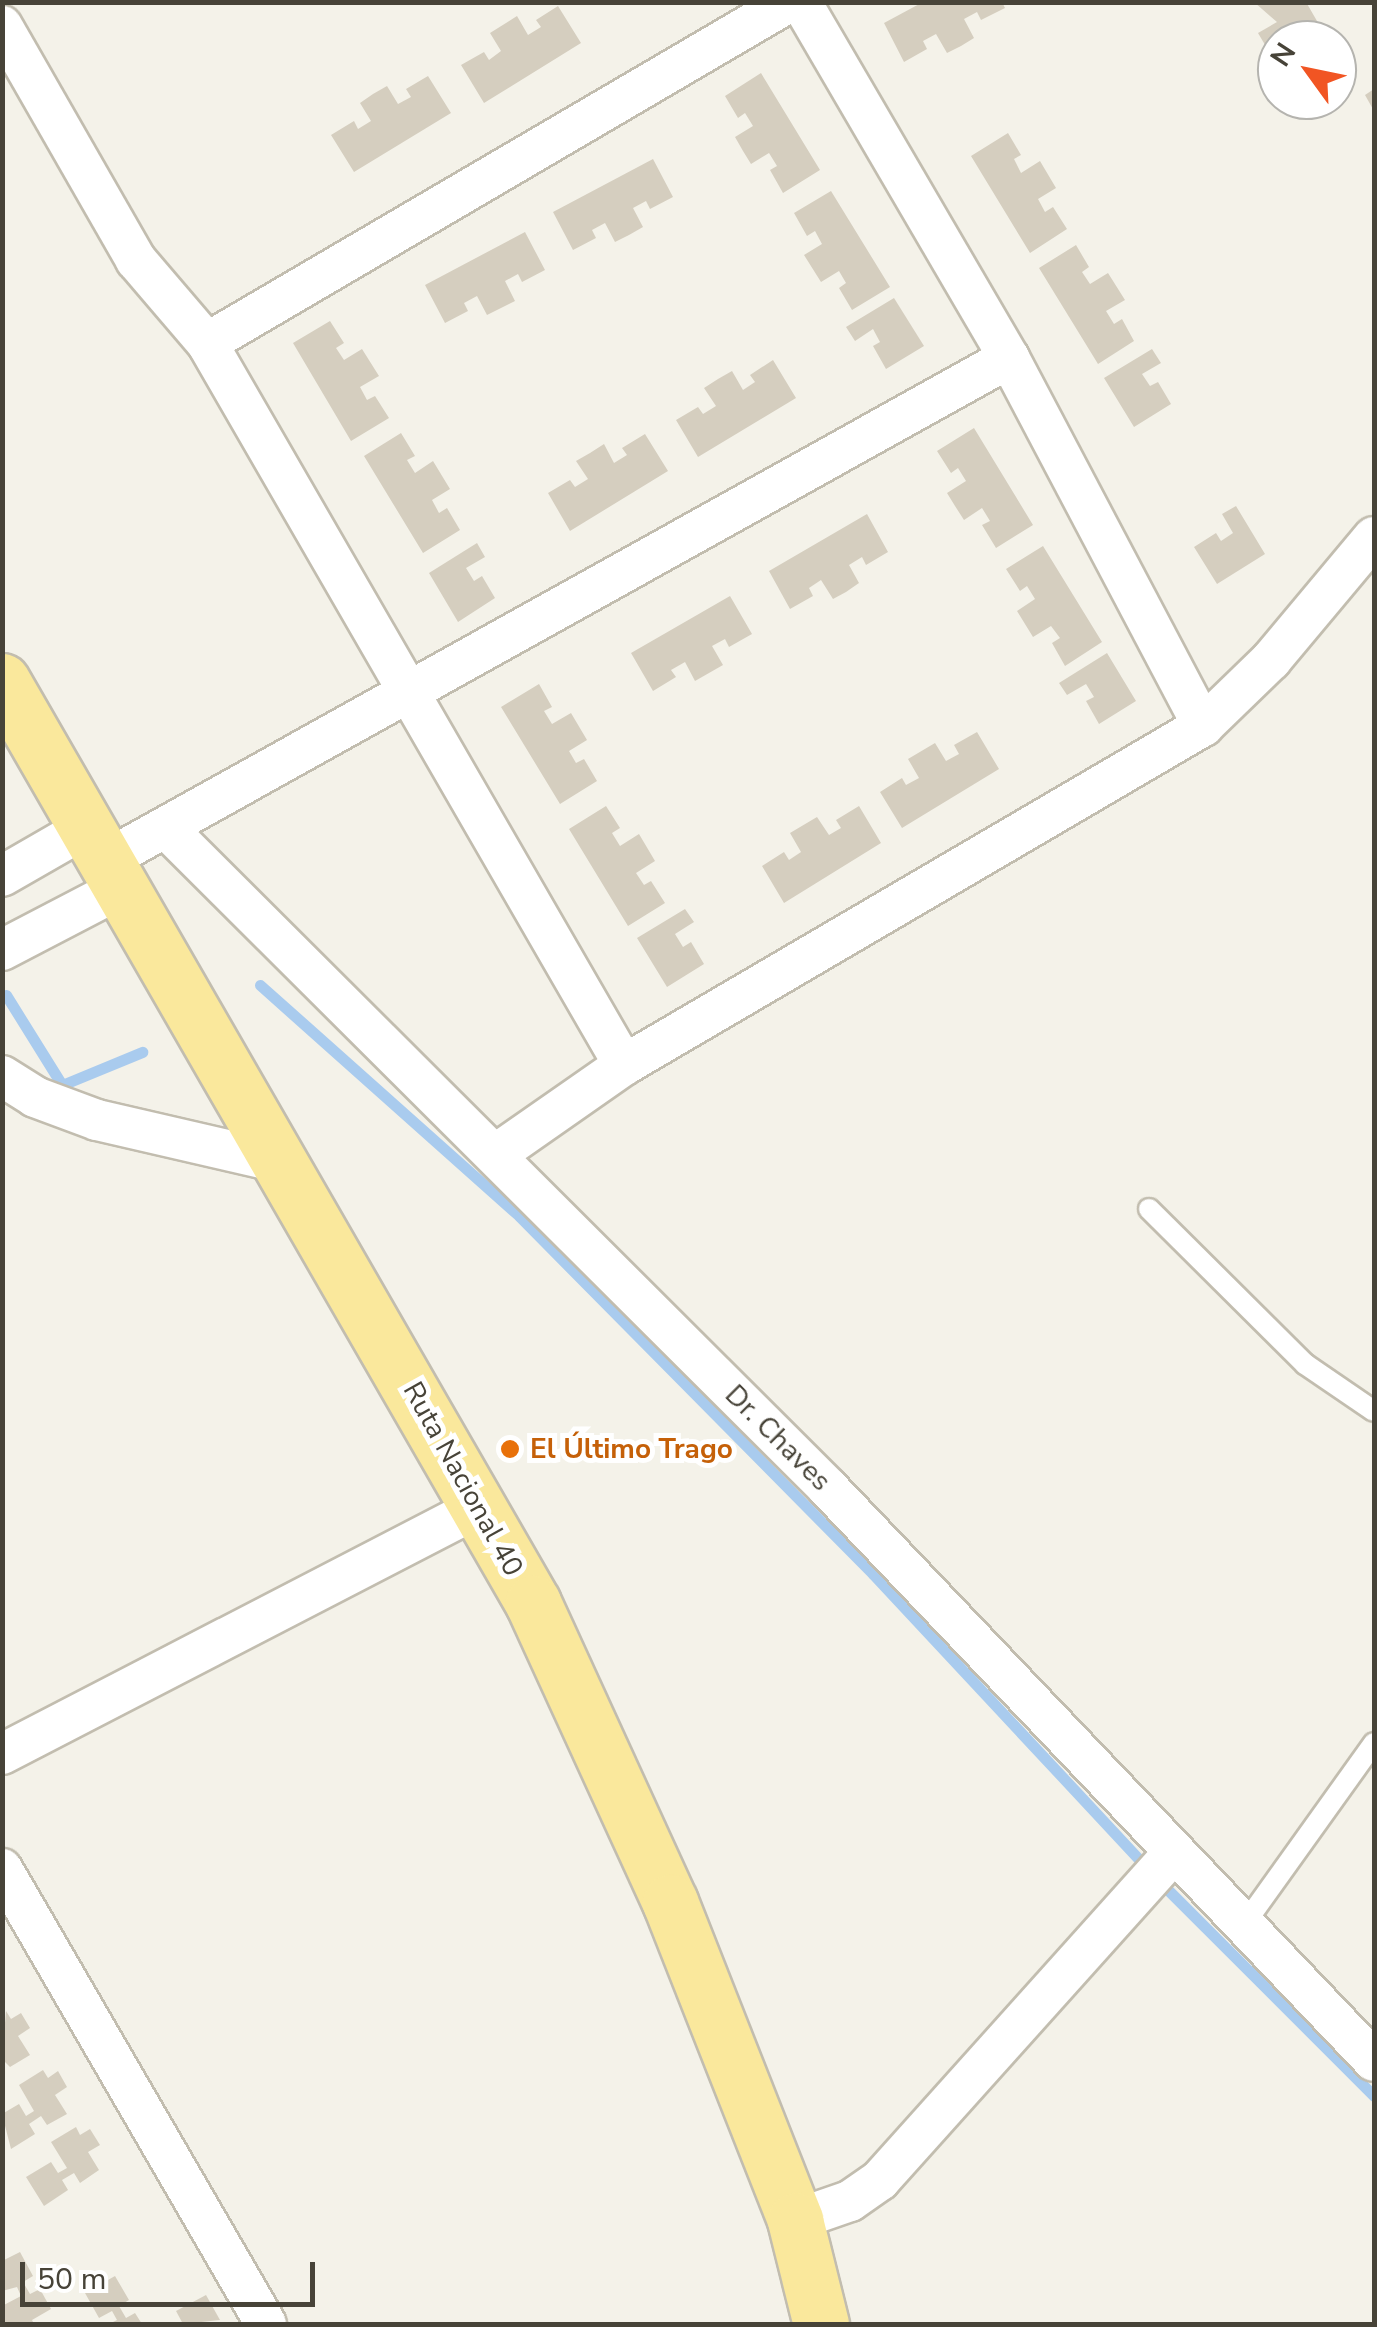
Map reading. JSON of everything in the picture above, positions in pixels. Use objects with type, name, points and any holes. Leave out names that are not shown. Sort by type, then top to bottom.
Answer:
[{"type":"main road","name":"Ruta Nacional 40","points":[[2,682],[481,1506],[670,1902],[796,2220],[822,2324]]},
{"type":"street","points":[[207,343],[789,2]]},
{"type":"street","points":[[801,2],[1008,358],[1203,726]]},
{"type":"street","points":[[2,26],[136,260],[207,343],[624,1065]]},
{"type":"street","points":[[2,876],[107,857],[167,829],[1008,358]]},
{"type":"street","points":[[494,1155],[624,1065],[1203,726],[1271,660],[1374,537]]},
{"type":"street","name":"Dr. Chaves","points":[[167,829],[828,1488],[1172,1854],[1374,2061]]},
{"type":"street","points":[[2,950],[107,857]]},
{"type":"street","points":[[2,1076],[35,1097],[97,1120],[283,1163]]},
{"type":"street","points":[[2,1754],[481,1506]]},
{"type":"street","points":[[796,2220],[850,2201],[880,2180],[1172,1854]]},
{"type":"street","points":[[2,1869],[266,2324]]},
{"type":"lane","points":[[1149,1208],[1305,1364],[1374,1411]]},
{"type":"lane","points":[[1243,1926],[1374,1743]]},
{"type":"building","points":[[923,2],[1002,2],[1005,8],[981,20],[977,12],[964,19],[974,38],[961,46],[947,53],[936,34],[923,41],[927,49],[904,62],[884,23]]},
{"type":"building","points":[[1254,2],[1306,2],[1316,20],[1275,20]]},
{"type":"building","points":[[558,6],[581,43],[484,103],[461,65],[484,52],[489,60],[501,51],[490,33],[517,16],[528,35],[541,27],[536,20]]},
{"type":"building","points":[[761,73],[820,170],[783,193],[770,170],[777,166],[769,153],[751,164],[743,151],[735,137],[753,126],[745,113],[738,118],[725,96]]},
{"type":"building","points":[[428,76],[451,113],[354,172],[331,135],[354,121],[358,129],[371,121],[360,103],[373,94],[387,86],[398,104],[411,97],[406,89]]},
{"type":"building","points":[[1374,89],[1374,111],[1365,95]]},
{"type":"building","points":[[1008,133],[1021,155],[1014,159],[1021,173],[1040,161],[1056,188],[1038,199],[1045,212],[1053,207],[1067,229],[1030,253],[971,156]]},
{"type":"building","points":[[653,159],[673,197],[650,209],[646,201],[633,208],[643,227],[629,235],[615,242],[605,223],[592,230],[596,238],[573,250],[553,212]]},
{"type":"building","points":[[831,191],[890,287],[852,310],[839,288],[846,283],[839,271],[821,282],[804,255],[822,244],[815,231],[807,236],[794,213]]},
{"type":"building","points":[[525,232],[545,270],[522,282],[518,274],[505,281],[515,301],[487,315],[477,296],[464,303],[468,311],[445,323],[425,285]]},
{"type":"building","points":[[1076,245],[1089,267],[1082,272],[1090,284],[1108,273],[1125,300],[1106,311],[1114,324],[1122,319],[1134,341],[1098,364],[1039,268]]},
{"type":"building","points":[[894,298],[924,346],[886,369],[873,346],[880,342],[873,329],[855,341],[846,327]]},
{"type":"building","points":[[330,321],[344,343],[336,348],[344,360],[362,349],[379,376],[360,387],[367,400],[375,396],[389,418],[351,441],[293,343]]},
{"type":"building","points":[[1152,349],[1161,363],[1142,374],[1150,386],[1158,382],[1171,404],[1134,427],[1104,378]]},
{"type":"building","points":[[773,360],[796,398],[698,457],[676,420],[698,407],[703,414],[716,406],[704,388],[718,379],[732,371],[743,390],[755,382],[750,375]]},
{"type":"building","points":[[974,428],[1033,525],[996,548],[982,525],[990,521],[982,508],[964,520],[947,493],[966,481],[958,468],[951,473],[937,451]]},
{"type":"building","points":[[401,433],[415,456],[407,460],[415,473],[433,461],[450,489],[432,500],[439,513],[447,508],[460,530],[423,553],[364,456]]},
{"type":"building","points":[[645,434],[668,471],[570,531],[548,493],[570,480],[575,487],[588,479],[576,461],[604,444],[614,463],[627,455],[622,448]]},
{"type":"building","points":[[1236,506],[1265,554],[1217,584],[1194,547],[1216,533],[1221,541],[1233,533],[1222,514]]},
{"type":"building","points":[[867,514],[888,552],[866,565],[862,557],[849,565],[859,583],[846,592],[833,599],[821,580],[809,588],[813,596],[790,609],[769,571]]},
{"type":"building","points":[[477,543],[485,557],[466,568],[474,581],[482,576],[495,598],[458,622],[429,573]]},
{"type":"building","points":[[1043,546],[1102,642],[1065,666],[1052,643],[1060,638],[1051,626],[1033,637],[1017,611],[1035,599],[1027,586],[1020,591],[1006,569]]},
{"type":"building","points":[[730,596],[752,634],[729,647],[725,639],[712,646],[723,665],[695,681],[685,662],[671,670],[676,677],[653,691],[631,653]]},
{"type":"building","points":[[1107,653],[1136,701],[1099,724],[1086,701],[1094,697],[1086,684],[1067,695],[1059,683]]},
{"type":"building","points":[[539,684],[552,707],[544,711],[552,724],[571,713],[587,740],[569,751],[576,763],[584,759],[597,781],[560,804],[501,707]]},
{"type":"building","points":[[977,732],[999,769],[902,828],[880,792],[902,778],[906,785],[919,778],[908,759],[935,743],[946,761],[959,754],[954,745]]},
{"type":"building","points":[[606,806],[620,828],[612,833],[620,846],[639,834],[655,861],[636,873],[644,885],[651,881],[665,903],[628,926],[569,829]]},
{"type":"building","points":[[859,806],[881,843],[784,903],[762,866],[784,852],[789,860],[801,852],[790,833],[817,817],[829,835],[841,828],[836,820]]},
{"type":"building","points":[[685,909],[694,922],[675,934],[683,947],[691,942],[704,964],[667,987],[637,938]]},
{"type":"building","points":[[6,2011],[11,2019],[21,2013],[30,2028],[18,2036],[30,2055],[10,2067],[2,2059]]},
{"type":"building","points":[[43,2070],[48,2078],[58,2071],[67,2087],[55,2095],[67,2114],[47,2125],[41,2116],[29,2124],[35,2134],[11,2149],[2,2114],[19,2104],[26,2116],[34,2111],[19,2085]]},
{"type":"building","points":[[76,2127],[80,2135],[90,2129],[100,2145],[88,2152],[99,2170],[80,2183],[74,2173],[62,2180],[68,2190],[44,2206],[26,2177],[51,2162],[58,2173],[67,2168],[51,2142]]},
{"type":"building","points":[[20,2252],[33,2276],[23,2282],[30,2294],[40,2289],[51,2309],[32,2320],[34,2324],[2,2324],[2,2306],[21,2296],[17,2287],[2,2291],[2,2261]]},
{"type":"building","points":[[115,2276],[129,2300],[119,2306],[126,2318],[135,2313],[142,2324],[109,2324],[117,2320],[112,2311],[99,2318],[85,2293]]},
{"type":"building","points":[[206,2295],[220,2320],[183,2324],[176,2311]]},
{"type":"waterway","points":[[260,985],[520,1217],[873,1574],[1142,1862]]},
{"type":"waterway","points":[[6,995],[62,1085],[142,1052]]},
{"type":"waterway","points":[[1169,1891],[1374,2096]]},
{"type":"place","name":"El Último Trago","points":[[510,1449]]}]
